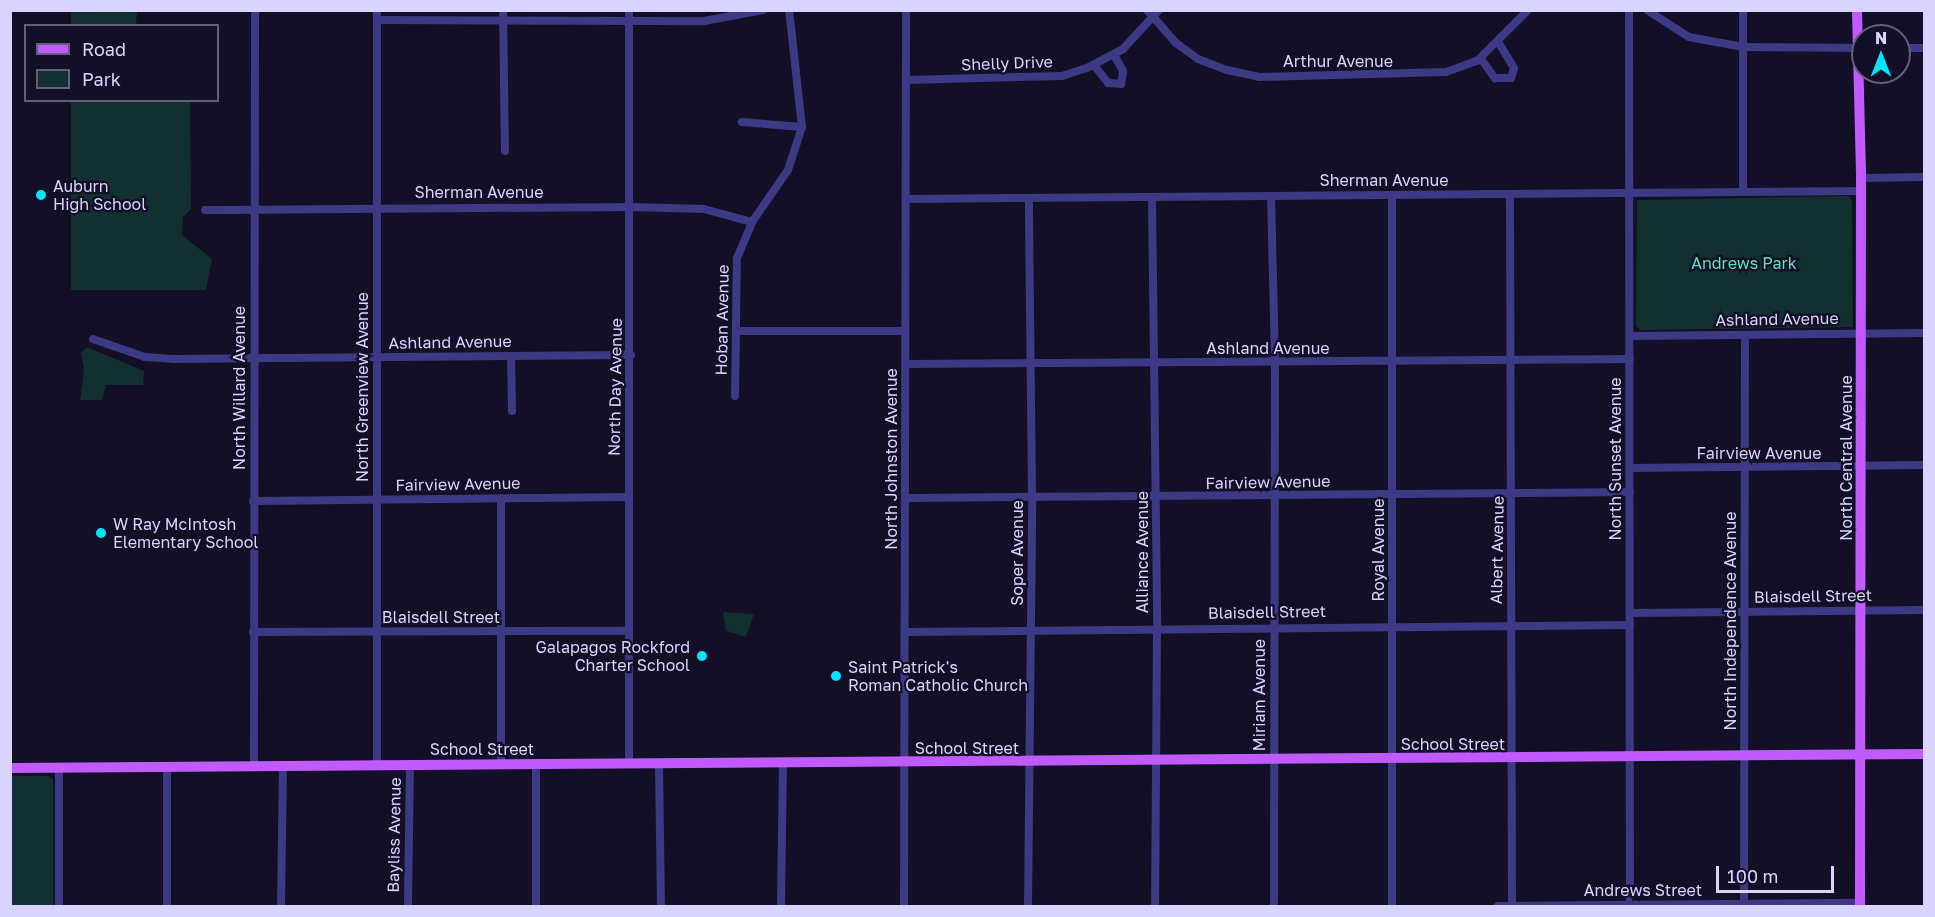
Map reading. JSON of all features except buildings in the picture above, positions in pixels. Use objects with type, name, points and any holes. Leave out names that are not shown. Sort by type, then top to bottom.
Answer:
[{"type":"main road","name":"North Central Avenue","points":[[1860,84],[1862,333],[1860,905]]},
{"type":"main road","name":"School Street","points":[[10,768],[1630,758],[1924,754]]},
{"type":"street","name":"North Willard Avenue","points":[[254,765],[252,501],[255,10]]},
{"type":"street","points":[[503,10],[505,152]]},
{"type":"street","points":[[377,15],[503,21],[629,15],[705,21],[763,10]]},
{"type":"street","name":"Hoban Avenue","points":[[735,396],[738,258],[752,222],[788,170],[802,127],[789,10]]},
{"type":"street","name":"North Johnston Avenue","points":[[904,906],[906,10]]},
{"type":"street","name":"Arthur Avenue","points":[[1153,12],[1186,51],[1207,63],[1244,75],[1428,75],[1470,65],[1480,59],[1499,43],[1528,10]]},
{"type":"street","name":"North Sunset Avenue","points":[[1629,10],[1630,906]]},
{"type":"street","points":[[1647,10],[1689,37],[1743,47],[1851,48]]},
{"type":"street","points":[[1743,10],[1743,191]]},
{"type":"street","name":"Shelly Drive","points":[[906,80],[1043,79],[1094,65],[1114,55],[1131,42],[1153,12]]},
{"type":"street","name":"North Greenview Avenue","points":[[377,15],[377,764]]},
{"type":"street","name":"North Day Avenue","points":[[629,15],[631,355],[628,497],[629,764]]},
{"type":"street","points":[[1480,59],[1495,78],[1511,78],[1514,68],[1499,43]]},
{"type":"street","points":[[1094,65],[1108,83],[1121,84],[1123,71],[1114,55]]},
{"type":"street","points":[[742,122],[802,127]]},
{"type":"street","points":[[1861,178],[1924,177]]},
{"type":"street","name":"Sherman Avenue","points":[[907,199],[1861,191]]},
{"type":"street","name":"Albert Avenue","points":[[1510,194],[1513,493],[1512,906]]},
{"type":"street","name":"Royal Avenue","points":[[1392,195],[1394,363],[1392,906]]},
{"type":"street","name":"Miriam Avenue","points":[[1271,196],[1275,362],[1274,906]]},
{"type":"street","name":"Alliance Avenue","points":[[1152,198],[1157,629],[1155,906]]},
{"type":"street","name":"Soper Avenue","points":[[1028,906],[1028,762],[1032,630],[1029,199]]},
{"type":"street","name":"Sherman Avenue","points":[[205,210],[630,207],[704,209],[752,222]]},
{"type":"street","points":[[736,331],[905,331]]},
{"type":"street","name":"Ashland Avenue","points":[[1630,336],[1924,333]]},
{"type":"street","name":"North Independence Avenue","points":[[1744,905],[1745,335]]},
{"type":"street","name":"Ashland Avenue","points":[[93,339],[145,357],[254,360],[631,355]]},
{"type":"street","points":[[511,357],[512,411]]},
{"type":"street","name":"Ashland Avenue","points":[[906,364],[1394,363],[1630,359]]},
{"type":"street","name":"Fairview Avenue","points":[[1630,468],[1744,469],[1924,465]]},
{"type":"street","name":"Fairview Avenue","points":[[906,498],[1273,498],[1630,492]]},
{"type":"street","name":"Fairview Avenue","points":[[252,501],[628,497]]},
{"type":"street","points":[[501,498],[501,765]]},
{"type":"street","name":"Blaisdell Street","points":[[1630,613],[1924,610]]},
{"type":"street","name":"Blaisdell Street","points":[[906,632],[1511,623],[1630,625]]},
{"type":"street","name":"Blaisdell Street","points":[[253,632],[628,631]]},
{"type":"street","points":[[659,764],[661,906]]},
{"type":"street","points":[[781,906],[783,764]]},
{"type":"street","points":[[281,906],[283,765]]},
{"type":"street","name":"Bayliss Avenue","points":[[408,906],[410,765]]},
{"type":"street","points":[[536,765],[536,906]]},
{"type":"street","points":[[167,766],[167,906]]},
{"type":"street","points":[[59,767],[59,906]]},
{"type":"street","name":"Andrews Street","points":[[1498,906],[1860,905]]},
{"type":"green space","points":[[71,11],[137,11],[136,24],[71,24]]},
{"type":"green space","points":[[71,102],[190,102],[191,209],[183,217],[182,235],[212,259],[206,290],[71,290]]},
{"type":"green space","name":"Andrews Park","points":[[1848,196],[1852,201],[1853,327],[1640,330],[1636,326],[1637,200]]},
{"type":"green space","points":[[87,347],[144,371],[143,385],[106,385],[102,400],[80,400],[84,370],[81,353]]},
{"type":"green space","points":[[723,612],[754,614],[746,637],[726,631]]},
{"type":"green space","points":[[10,776],[49,776],[53,780],[53,906],[11,906]]},
{"type":"place","name":"Auburn High School","points":[[41,195]]},
{"type":"place","name":"W Ray McIntosh Elementary School","points":[[101,533]]},
{"type":"place","name":"Galapagos Rockford Charter School","points":[[702,656]]},
{"type":"place","name":"Saint Patrick's Roman Catholic Church","points":[[836,676]]}]
